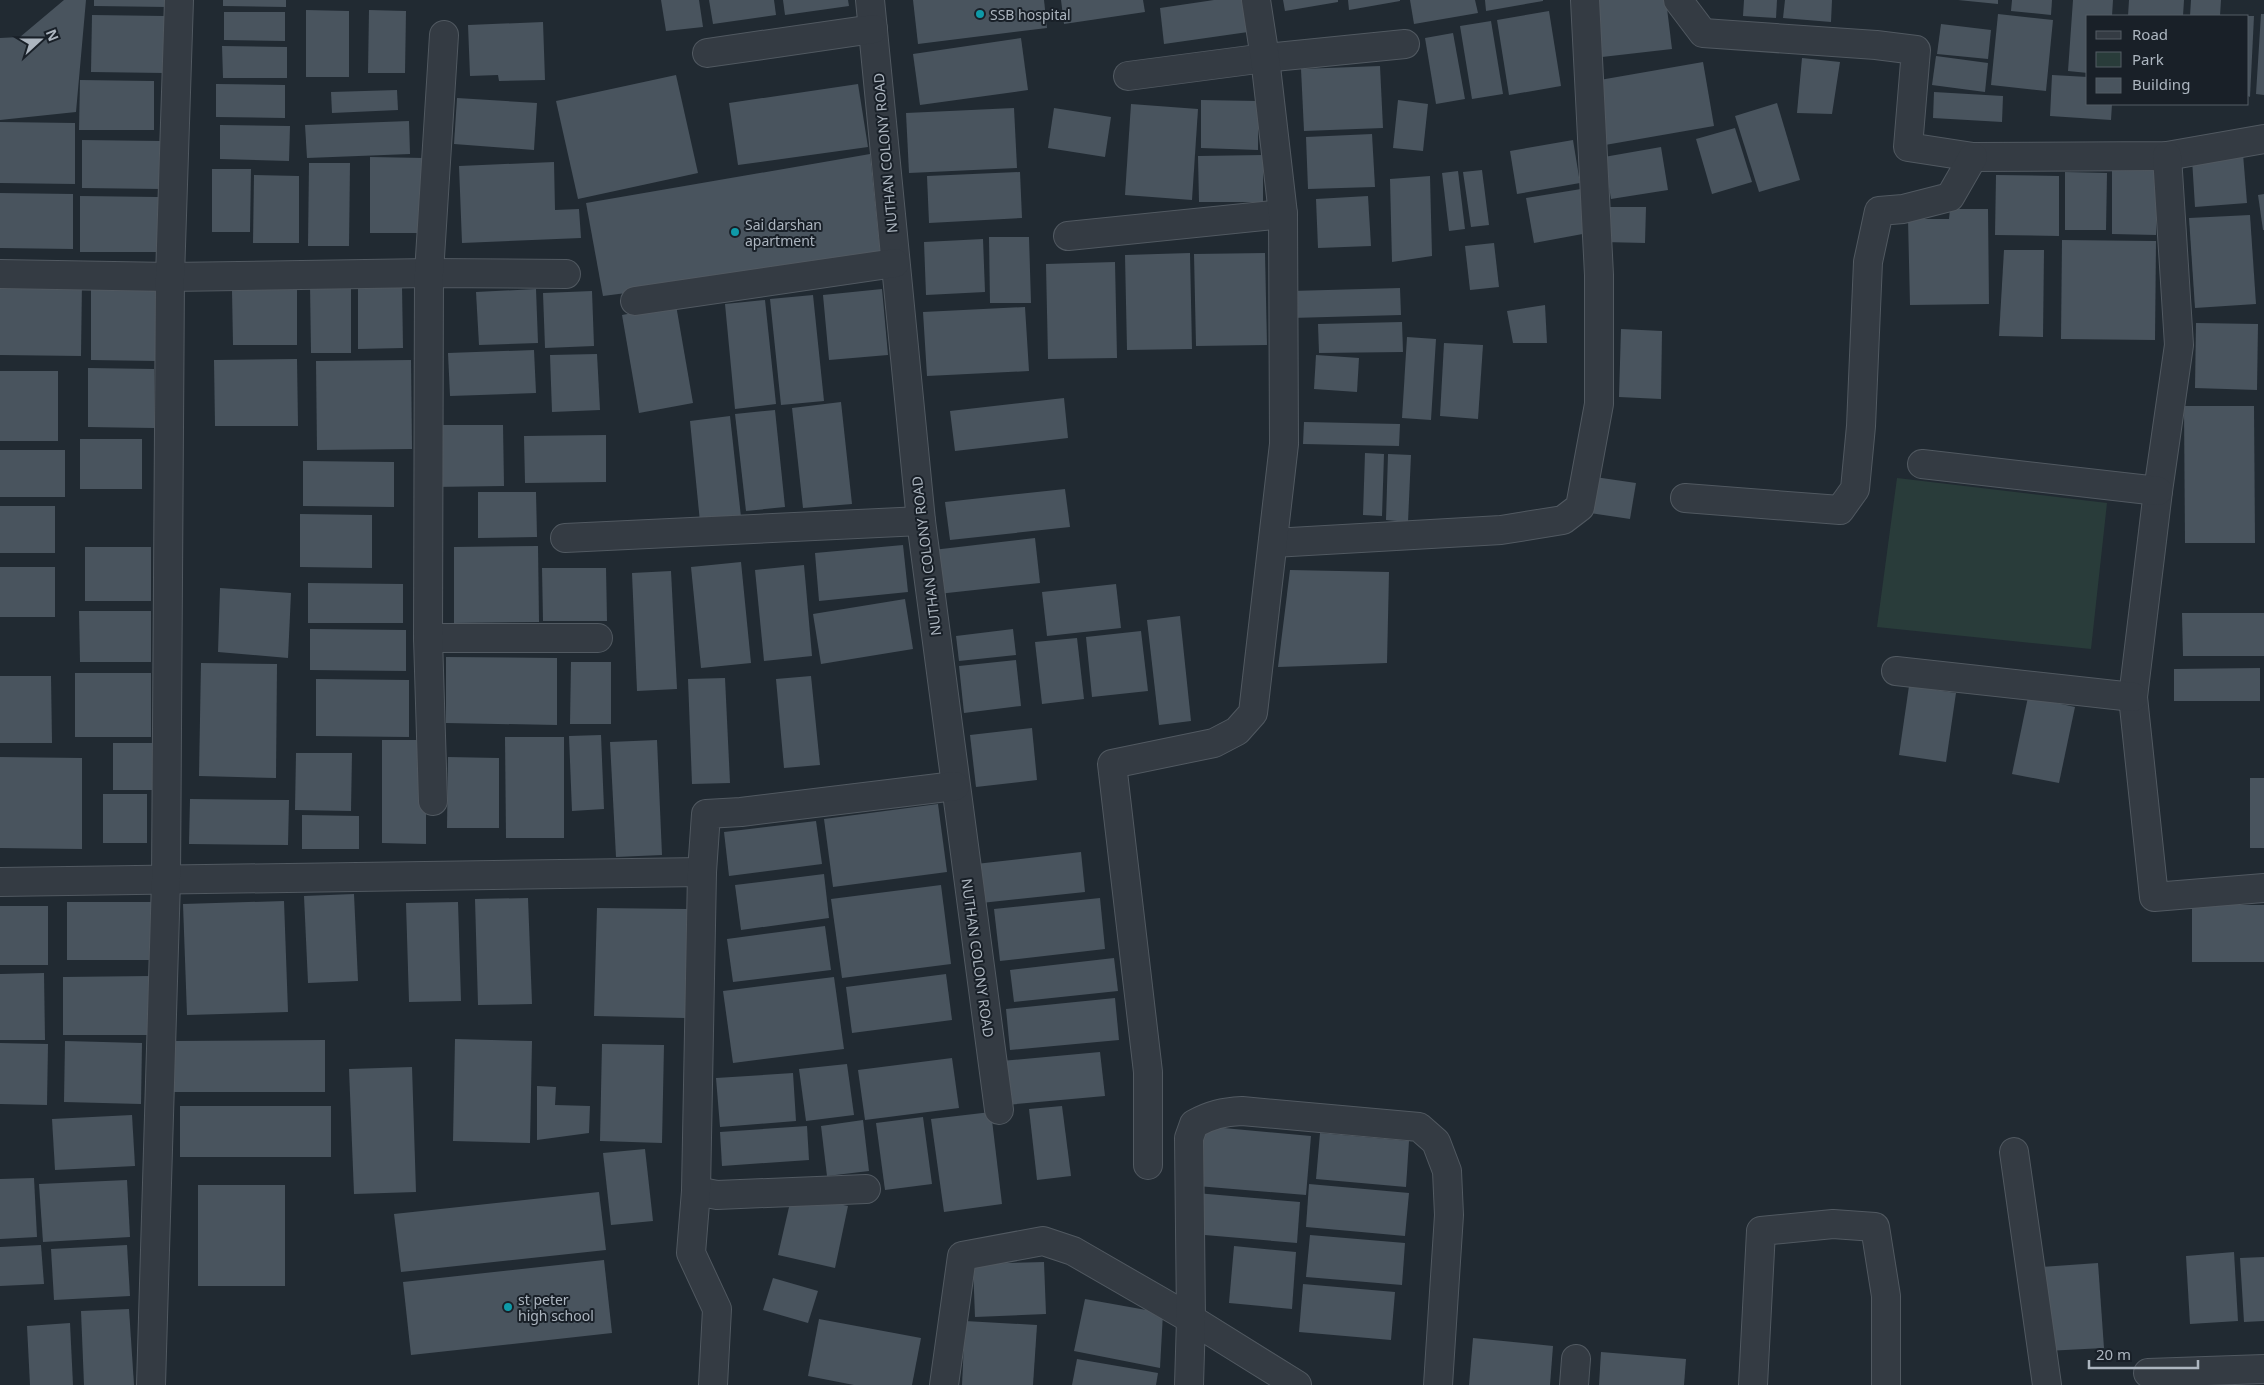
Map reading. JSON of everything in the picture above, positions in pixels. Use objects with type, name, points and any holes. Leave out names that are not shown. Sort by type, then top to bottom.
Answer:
[{"type":"street","points":[[151,1385],[166,880],[170,277],[179,0]]},
{"type":"street","name":"NUTHAN COLONY ROAD","points":[[870,0],[921,521],[999,1110]]},
{"type":"street","points":[[1148,1165],[1148,1072],[1112,764],[1214,743],[1237,731],[1254,713],[1284,444],[1283,214],[1265,58],[1256,0]]},
{"type":"street","points":[[1273,543],[1501,530],[1563,520],[1580,507],[1599,404],[1599,275],[1584,0]]},
{"type":"street","points":[[1678,0],[1703,33],[1876,45],[1916,50],[1908,147],[1973,157],[2167,156],[2264,139]]},
{"type":"street","points":[[707,53],[873,29]]},
{"type":"street","points":[[433,801],[428,638],[429,273],[444,35]]},
{"type":"street","points":[[1128,76],[1265,58],[1405,44]]},
{"type":"street","points":[[2167,156],[2179,346],[2158,491],[2133,697],[2154,897],[2264,888]]},
{"type":"street","points":[[1685,498],[1840,510],[1855,489],[1862,426],[1868,262],[1879,210],[1903,209],[1950,197],[1973,157]]},
{"type":"street","points":[[1068,236],[1283,214]]},
{"type":"street","points":[[635,301],[896,263]]},
{"type":"street","points":[[0,274],[170,277],[429,273],[566,274]]},
{"type":"street","points":[[1922,464],[2158,491]]},
{"type":"street","points":[[564,538],[921,521]]},
{"type":"street","points":[[428,638],[598,638]]},
{"type":"street","points":[[1896,670],[2133,697]]},
{"type":"street","points":[[713,1385],[716,1309],[691,1253],[696,1192],[702,872],[706,814],[740,812],[955,786]]},
{"type":"street","points":[[0,882],[702,872]]},
{"type":"street","points":[[1189,1385],[1191,1319],[1189,1138],[1194,1124],[1207,1116],[1242,1111],[1419,1127],[1436,1142],[1447,1171],[1448,1215],[1438,1385]]},
{"type":"street","points":[[2014,1152],[2047,1385]]},
{"type":"street","points":[[696,1192],[717,1194],[866,1189]]},
{"type":"street","points":[[1752,1385],[1761,1231],[1833,1224],[1875,1227],[1886,1296],[1886,1385]]},
{"type":"street","points":[[944,1385],[962,1256],[1043,1241],[1073,1250],[1191,1319],[1297,1385]]},
{"type":"street","points":[[2148,1374],[2264,1369]]},
{"type":"green space","points":[[1897,478],[2107,503],[2091,649],[1877,627]]},
{"type":"building","points":[[64,0],[86,0],[76,112],[0,120],[0,38],[20,37]]},
{"type":"building","points":[[94,0],[167,0],[167,7],[94,6]]},
{"type":"building","points":[[223,0],[286,0],[286,7],[223,6]]},
{"type":"building","points":[[661,0],[699,0],[703,27],[666,31]]},
{"type":"building","points":[[709,0],[774,0],[776,15],[713,24]]},
{"type":"building","points":[[783,0],[848,0],[849,6],[785,15]]},
{"type":"building","name":"SSB hospital","points":[[913,0],[1044,0],[1047,28],[918,44]]},
{"type":"building","points":[[1061,0],[1143,0],[1145,12],[1064,24]]},
{"type":"building","points":[[1214,0],[1251,0],[1255,31],[1164,44],[1160,8]]},
{"type":"building","points":[[1283,0],[1338,0],[1338,2],[1285,11]]},
{"type":"building","points":[[1348,0],[1400,0],[1400,1],[1349,10]]},
{"type":"building","points":[[1410,0],[1475,0],[1478,13],[1414,24]]},
{"type":"building","points":[[1485,0],[1543,0],[1543,1],[1486,11]]},
{"type":"building","points":[[1595,0],[1666,0],[1672,49],[1602,57]]},
{"type":"building","points":[[1744,0],[1777,0],[1776,18],[1743,16]]},
{"type":"building","points":[[1785,0],[1832,0],[1831,22],[1783,18]]},
{"type":"building","points":[[1958,0],[1998,0],[1998,4]]},
{"type":"building","points":[[2012,0],[2052,0],[2051,15],[2011,11]]},
{"type":"building","points":[[2073,0],[2113,0],[2112,15],[2086,15],[2086,73],[2068,71]]},
{"type":"building","points":[[2129,0],[2184,0],[2183,15],[2128,15]]},
{"type":"building","points":[[2191,0],[2221,0],[2220,15],[2190,15]]},
{"type":"building","points":[[306,10],[349,11],[349,77],[306,77]]},
{"type":"building","points":[[369,10],[406,11],[405,73],[368,73]]},
{"type":"building","points":[[1549,11],[1561,86],[1509,95],[1497,20]]},
{"type":"building","points":[[224,12],[285,12],[285,41],[224,40]]},
{"type":"building","points":[[1998,14],[2053,20],[2046,91],[1991,85]]},
{"type":"building","points":[[2261,14],[2264,14],[2264,95],[2256,94]]},
{"type":"building","points":[[92,15],[165,16],[164,73],[91,72]]},
{"type":"building","points":[[2249,16],[2254,16],[2250,97]]},
{"type":"building","points":[[1491,21],[1503,94],[1472,99],[1460,26]]},
{"type":"building","points":[[543,22],[545,80],[499,81],[498,75],[470,76],[468,25]]},
{"type":"building","points":[[1941,24],[1991,30],[1988,59],[1937,54]]},
{"type":"building","points":[[1453,33],[1465,99],[1436,104],[1425,38]]},
{"type":"building","points":[[1021,38],[1028,90],[920,105],[913,54]]},
{"type":"building","points":[[222,46],[287,47],[287,78],[223,78]]},
{"type":"building","points":[[1936,56],[1988,63],[1985,92],[1932,85]]},
{"type":"building","points":[[1802,58],[1840,62],[1832,114],[1797,113]]},
{"type":"building","points":[[1703,62],[1714,126],[1605,145],[1594,81]]},
{"type":"building","points":[[1380,66],[1383,128],[1304,131],[1301,69]]},
{"type":"building","points":[[676,75],[698,173],[578,199],[556,101]]},
{"type":"building","points":[[2052,75],[2086,77],[2086,105],[2112,105],[2111,120],[2050,116]]},
{"type":"building","points":[[80,80],[154,81],[154,130],[79,130]]},
{"type":"building","points":[[216,84],[285,85],[285,118],[216,117]]},
{"type":"building","points":[[858,84],[868,147],[738,165],[729,103]]},
{"type":"building","points":[[397,90],[398,110],[332,113],[331,92]]},
{"type":"building","points":[[1934,92],[2003,96],[2002,122],[1933,118]]},
{"type":"building","points":[[457,98],[537,103],[534,150],[454,144]]},
{"type":"building","points":[[1201,100],[1258,101],[1258,150],[1201,148]]},
{"type":"building","points":[[1398,100],[1428,104],[1423,151],[1393,148]]},
{"type":"building","points":[[1777,103],[1800,180],[1759,192],[1735,116]]},
{"type":"building","points":[[1131,104],[1198,109],[1192,200],[1125,195]]},
{"type":"building","points":[[1014,108],[1017,168],[909,173],[906,113]]},
{"type":"building","points":[[1054,108],[1111,117],[1105,157],[1048,148]]},
{"type":"building","points":[[409,121],[410,154],[307,158],[305,125]]},
{"type":"building","points":[[0,122],[75,123],[75,184],[0,183]]},
{"type":"building","points":[[220,125],[290,126],[289,161],[220,159]]},
{"type":"building","points":[[1735,128],[1752,182],[1712,194],[1696,139]]},
{"type":"building","points":[[1372,134],[1375,187],[1308,189],[1306,137]]},
{"type":"building","points":[[82,140],[162,141],[161,189],[82,188]]},
{"type":"building","points":[[1573,140],[1580,183],[1517,194],[1510,151]]},
{"type":"building","points":[[1661,147],[1668,190],[1611,199],[1604,157]]},
{"type":"building","name":"Sai darshan apartment","points":[[870,154],[881,260],[603,296],[586,203]]},
{"type":"building","points":[[2243,154],[2247,203],[2195,207],[2192,159]]},
{"type":"building","points":[[1263,155],[1263,202],[1199,202],[1198,156]]},
{"type":"building","points":[[370,157],[424,158],[424,233],[370,233]]},
{"type":"building","points":[[554,162],[555,210],[579,209],[581,238],[462,243],[459,166]]},
{"type":"building","points":[[309,163],[350,163],[349,246],[308,246]]},
{"type":"building","points":[[212,169],[251,169],[250,232],[212,232]]},
{"type":"building","points":[[1482,170],[1489,225],[1471,227],[1463,172]]},
{"type":"building","points":[[2112,170],[2157,171],[2156,235],[2112,234]]},
{"type":"building","points":[[1458,171],[1465,229],[1449,231],[1442,173]]},
{"type":"building","points":[[1020,172],[1022,218],[929,223],[927,176]]},
{"type":"building","points":[[2065,172],[2107,173],[2106,230],[2065,230]]},
{"type":"building","points":[[254,175],[299,176],[299,243],[253,243]]},
{"type":"building","points":[[1996,175],[2059,176],[2059,236],[1995,235]]},
{"type":"building","points":[[1430,176],[1432,256],[1392,262],[1390,179]]},
{"type":"building","points":[[1581,189],[1588,233],[1534,243],[1526,198]]},
{"type":"building","points":[[0,193],[73,194],[73,249],[0,248]]},
{"type":"building","points":[[2264,194],[2264,230],[2263,230],[2258,195]]},
{"type":"building","points":[[80,196],[158,197],[158,252],[80,252]]},
{"type":"building","points":[[1368,196],[1371,246],[1318,248],[1316,199]]},
{"type":"building","points":[[1605,207],[1646,207],[1645,243],[1604,242]]},
{"type":"building","points":[[1950,209],[1988,209],[1989,304],[1910,305],[1908,219],[1949,219]]},
{"type":"building","points":[[2250,215],[2256,304],[2195,308],[2189,218]]},
{"type":"building","points":[[989,237],[1029,237],[1031,303],[990,303]]},
{"type":"building","points":[[983,239],[985,292],[926,295],[924,242]]},
{"type":"building","points":[[2062,240],[2156,241],[2155,340],[2061,339]]},
{"type":"building","points":[[1494,243],[1499,287],[1470,290],[1465,246]]},
{"type":"building","points":[[2004,250],[2044,250],[2043,337],[1999,336]]},
{"type":"building","points":[[1190,253],[1192,349],[1127,350],[1125,255]]},
{"type":"building","points":[[1265,253],[1267,345],[1196,346],[1194,254]]},
{"type":"building","points":[[1115,262],[1117,358],[1048,359],[1046,264]]},
{"type":"building","points":[[0,280],[82,281],[81,356],[0,355]]},
{"type":"building","points":[[310,284],[351,284],[351,353],[311,353]]},
{"type":"building","points":[[402,286],[403,348],[358,349],[358,287]]},
{"type":"building","points":[[1400,288],[1401,315],[1291,318],[1291,291]]},
{"type":"building","points":[[91,289],[156,290],[156,361],[91,360]]},
{"type":"building","points":[[297,289],[297,345],[233,345],[232,290]]},
{"type":"building","points":[[536,289],[538,343],[479,345],[476,292]]},
{"type":"building","points":[[882,289],[888,355],[829,360],[823,295]]},
{"type":"building","points":[[592,291],[594,346],[545,348],[543,293]]},
{"type":"building","points":[[813,295],[824,401],[781,405],[770,299]]},
{"type":"building","points":[[765,300],[776,404],[735,409],[725,304]]},
{"type":"building","points":[[676,305],[693,403],[639,413],[622,315]]},
{"type":"building","points":[[1545,305],[1547,343],[1513,343],[1507,311]]},
{"type":"building","points":[[1025,307],[1029,371],[927,376],[923,312]]},
{"type":"building","points":[[1402,322],[1403,352],[1319,353],[1318,324]]},
{"type":"building","points":[[2196,323],[2258,324],[2257,390],[2195,388]]},
{"type":"building","points":[[1621,329],[1662,331],[1661,399],[1619,397]]},
{"type":"building","points":[[1407,337],[1436,339],[1431,420],[1402,418]]},
{"type":"building","points":[[1444,343],[1483,345],[1478,419],[1440,416]]},
{"type":"building","points":[[534,350],[536,393],[450,396],[448,353]]},
{"type":"building","points":[[597,354],[600,410],[552,412],[550,355]]},
{"type":"building","points":[[1316,355],[1359,358],[1357,392],[1314,389]]},
{"type":"building","points":[[297,359],[298,426],[215,426],[214,360]]},
{"type":"building","points":[[411,360],[412,449],[317,450],[316,361]]},
{"type":"building","points":[[88,368],[154,369],[154,428],[88,427]]},
{"type":"building","points":[[0,371],[58,371],[58,441],[0,441]]},
{"type":"building","points":[[1064,398],[1068,438],[955,451],[950,411]]},
{"type":"building","points":[[841,402],[852,504],[803,508],[792,408]]},
{"type":"building","points":[[2184,406],[2254,406],[2255,543],[2185,543]]},
{"type":"building","points":[[775,410],[785,507],[746,511],[735,414]]},
{"type":"building","points":[[730,416],[741,517],[700,522],[690,421]]},
{"type":"building","points":[[1304,422],[1400,424],[1399,446],[1303,444]]},
{"type":"building","points":[[433,425],[503,425],[504,486],[433,487]]},
{"type":"building","points":[[606,435],[606,482],[525,483],[524,436]]},
{"type":"building","points":[[80,439],[142,439],[142,489],[80,489]]},
{"type":"building","points":[[0,450],[65,450],[65,497],[0,497]]},
{"type":"building","points":[[1365,453],[1384,454],[1382,516],[1363,515]]},
{"type":"building","points":[[1388,454],[1411,455],[1408,522],[1386,520]]},
{"type":"building","points":[[303,461],[394,462],[394,507],[303,506]]},
{"type":"building","points":[[1595,477],[1636,483],[1630,519],[1590,513]]},
{"type":"building","points":[[1065,489],[1070,527],[950,540],[945,502]]},
{"type":"building","points":[[478,492],[536,492],[537,537],[478,538]]},
{"type":"building","points":[[0,506],[55,506],[55,553],[0,553]]},
{"type":"building","points":[[300,514],[372,515],[372,568],[300,567]]},
{"type":"building","points":[[1035,538],[1040,583],[938,594],[933,550]]},
{"type":"building","points":[[903,545],[908,592],[819,601],[815,553]]},
{"type":"building","points":[[538,546],[539,622],[454,623],[454,547]]},
{"type":"building","points":[[85,547],[151,547],[151,601],[85,601]]},
{"type":"building","points":[[741,562],[751,663],[701,668],[691,567]]},
{"type":"building","points":[[804,565],[812,656],[764,661],[755,570]]},
{"type":"building","points":[[0,567],[55,567],[55,617],[0,617]]},
{"type":"building","points":[[542,568],[606,568],[607,621],[543,621]]},
{"type":"building","points":[[1290,570],[1389,572],[1387,663],[1278,667]]},
{"type":"building","points":[[671,571],[677,689],[637,691],[632,573]]},
{"type":"building","points":[[308,583],[403,584],[403,623],[308,623]]},
{"type":"building","points":[[1116,584],[1121,628],[1047,636],[1042,592]]},
{"type":"building","points":[[220,588],[291,593],[288,658],[218,652]]},
{"type":"building","points":[[905,599],[913,649],[821,664],[813,614]]},
{"type":"building","points":[[79,611],[151,611],[151,662],[80,662]]},
{"type":"building","points":[[2182,613],[2264,613],[2264,656],[2183,656]]},
{"type":"building","points":[[1180,616],[1191,721],[1159,725],[1147,620]]},
{"type":"building","points":[[310,629],[406,630],[406,671],[310,670]]},
{"type":"building","points":[[1013,629],[1016,655],[959,661],[956,636]]},
{"type":"building","points":[[1141,631],[1148,691],[1092,697],[1086,637]]},
{"type":"building","points":[[1077,638],[1084,699],[1042,704],[1035,642]]},
{"type":"building","points":[[446,657],[557,658],[557,725],[446,723]]},
{"type":"building","points":[[1016,660],[1021,706],[964,713],[959,666]]},
{"type":"building","points":[[571,662],[611,662],[611,724],[570,724]]},
{"type":"building","points":[[201,663],[277,664],[276,778],[199,776]]},
{"type":"building","points":[[2260,668],[2260,701],[2174,701],[2174,669]]},
{"type":"building","points":[[75,673],[151,673],[151,737],[75,737]]},
{"type":"building","points":[[0,676],[51,676],[52,743],[0,743]]},
{"type":"building","points":[[811,676],[820,765],[784,768],[776,679]]},
{"type":"building","points":[[725,678],[730,783],[692,784],[688,679]]},
{"type":"building","points":[[316,679],[409,680],[409,737],[316,736]]},
{"type":"building","points":[[1909,686],[1956,693],[1946,762],[1899,755]]},
{"type":"building","points":[[2028,697],[2075,707],[2059,783],[2012,774]]},
{"type":"building","points":[[1032,728],[1037,780],[976,787],[970,735]]},
{"type":"building","points":[[601,735],[604,809],[572,811],[569,736]]},
{"type":"building","points":[[505,737],[564,737],[564,838],[506,838]]},
{"type":"building","points":[[382,740],[426,740],[426,844],[382,843]]},
{"type":"building","points":[[657,740],[662,855],[616,857],[610,742]]},
{"type":"building","points":[[113,743],[152,743],[152,790],[113,790]]},
{"type":"building","points":[[296,753],[352,753],[351,811],[295,810]]},
{"type":"building","points":[[0,757],[82,758],[82,849],[0,848]]},
{"type":"building","points":[[448,757],[499,758],[499,828],[447,828]]},
{"type":"building","points":[[2250,778],[2264,778],[2264,848],[2250,848]]},
{"type":"building","points":[[103,794],[147,794],[147,843],[103,843]]},
{"type":"building","points":[[190,799],[289,800],[288,845],[189,844]]},
{"type":"building","points":[[938,804],[947,872],[833,887],[824,819]]},
{"type":"building","points":[[302,815],[359,816],[359,849],[302,849]]},
{"type":"building","points":[[816,821],[822,864],[729,876],[724,832]]},
{"type":"building","points":[[1081,852],[1085,892],[972,904],[967,865]]},
{"type":"building","points":[[824,874],[829,918],[741,930],[735,885]]},
{"type":"building","points":[[941,885],[951,964],[842,978],[831,899]]},
{"type":"building","points":[[354,894],[358,981],[308,983],[304,896]]},
{"type":"building","points":[[528,898],[532,1004],[478,1005],[475,899]]},
{"type":"building","points":[[1100,898],[1105,949],[1000,961],[994,909]]},
{"type":"building","points":[[284,901],[288,1012],[187,1015],[183,904]]},
{"type":"building","points":[[67,902],[152,902],[152,960],[67,960]]},
{"type":"building","points":[[458,902],[461,1001],[409,1002],[406,903]]},
{"type":"building","points":[[2192,905],[2264,905],[2264,962],[2192,962]]},
{"type":"building","points":[[0,906],[48,906],[48,965],[0,965]]},
{"type":"building","points":[[597,908],[687,909],[685,1018],[594,1016]]},
{"type":"building","points":[[825,926],[831,970],[733,982],[727,939]]},
{"type":"building","points":[[1114,958],[1118,991],[1014,1002],[1010,970]]},
{"type":"building","points":[[44,973],[45,1040],[0,1040],[0,974]]},
{"type":"building","points":[[946,974],[952,1020],[852,1033],[846,987]]},
{"type":"building","points":[[151,976],[151,1035],[63,1035],[63,977]]},
{"type":"building","points":[[834,977],[844,1049],[733,1063],[723,991]]},
{"type":"building","points":[[1115,998],[1119,1040],[1010,1050],[1006,1009]]},
{"type":"building","points":[[455,1039],[532,1041],[530,1143],[453,1141]]},
{"type":"building","points":[[325,1040],[325,1092],[173,1092],[173,1041]]},
{"type":"building","points":[[65,1041],[142,1043],[141,1104],[64,1102]]},
{"type":"building","points":[[0,1043],[48,1044],[47,1105],[0,1104]]},
{"type":"building","points":[[602,1044],[664,1045],[662,1143],[600,1141]]},
{"type":"building","points":[[1100,1052],[1105,1096],[1006,1105],[1001,1061]]},
{"type":"building","points":[[952,1058],[959,1108],[865,1120],[858,1070]]},
{"type":"building","points":[[847,1064],[854,1115],[806,1121],[799,1069]]},
{"type":"building","points":[[412,1067],[416,1192],[354,1194],[349,1069]]},
{"type":"building","points":[[793,1073],[796,1121],[720,1127],[716,1078]]},
{"type":"building","points":[[537,1086],[556,1087],[555,1105],[590,1106],[589,1133],[537,1140]]},
{"type":"building","points":[[180,1106],[331,1106],[331,1157],[180,1157]]},
{"type":"building","points":[[1062,1106],[1071,1176],[1037,1180],[1029,1109]]},
{"type":"building","points":[[991,1112],[1002,1204],[944,1212],[931,1119]]},
{"type":"building","points":[[132,1115],[135,1166],[55,1170],[52,1119]]},
{"type":"building","points":[[923,1117],[932,1184],[885,1190],[876,1123]]},
{"type":"building","points":[[863,1120],[869,1171],[827,1176],[821,1126]]},
{"type":"building","points":[[807,1126],[809,1160],[722,1166],[720,1132]]},
{"type":"building","points":[[1202,1126],[1311,1136],[1306,1195],[1197,1186]]},
{"type":"building","points":[[1320,1133],[1409,1141],[1406,1187],[1316,1179]]},
{"type":"building","points":[[645,1149],[653,1221],[611,1225],[603,1153]]},
{"type":"building","points":[[34,1178],[37,1237],[0,1239],[0,1179]]},
{"type":"building","points":[[127,1180],[130,1237],[43,1242],[39,1184]]},
{"type":"building","points":[[1309,1184],[1409,1193],[1405,1236],[1306,1227]]},
{"type":"building","points":[[198,1185],[285,1185],[285,1286],[198,1286]]},
{"type":"building","points":[[599,1192],[606,1250],[401,1272],[394,1214]]},
{"type":"building","points":[[1196,1193],[1300,1202],[1297,1243],[1193,1234]]},
{"type":"building","points":[[792,1194],[848,1206],[835,1268],[778,1255]]},
{"type":"building","points":[[1310,1235],[1405,1243],[1402,1285],[1306,1277]]},
{"type":"building","points":[[41,1245],[44,1284],[0,1286],[0,1247]]},
{"type":"building","points":[[127,1245],[130,1296],[54,1300],[51,1249]]},
{"type":"building","points":[[1234,1246],[1296,1252],[1292,1309],[1229,1303]]},
{"type":"building","points":[[2234,1252],[2238,1321],[2190,1324],[2186,1256]]},
{"type":"building","points":[[2264,1257],[2264,1321],[2244,1322],[2240,1258]]},
{"type":"building","name":"st peter high school","points":[[604,1260],[612,1333],[411,1355],[403,1282]]},
{"type":"building","points":[[1044,1262],[1046,1314],[975,1317],[973,1264]]},
{"type":"building","points":[[2098,1263],[2104,1348],[2046,1351],[2041,1267]]},
{"type":"building","points":[[773,1278],[818,1291],[808,1323],[763,1310]]},
{"type":"building","points":[[1303,1284],[1395,1292],[1391,1340],[1299,1332]]},
{"type":"building","points":[[1085,1299],[1163,1313],[1160,1368],[1074,1351]]},
{"type":"building","points":[[129,1309],[134,1385],[84,1385],[81,1311]]},
{"type":"building","points":[[819,1319],[921,1338],[912,1385],[854,1385],[808,1376]]},
{"type":"building","points":[[965,1321],[1037,1325],[1033,1385],[962,1385]]},
{"type":"building","points":[[70,1323],[73,1385],[30,1385],[27,1326]]},
{"type":"building","points":[[1473,1338],[1553,1346],[1550,1385],[1469,1385]]},
{"type":"building","points":[[1601,1352],[1686,1359],[1684,1385],[1599,1385]]},
{"type":"building","points":[[1077,1359],[1158,1373],[1156,1385],[1072,1385]]},
{"type":"place","name":"SSB hospital","points":[[980,14]]},
{"type":"place","name":"Sai darshan apartment","points":[[735,232]]},
{"type":"place","name":"st peter high school","points":[[508,1307]]}]
